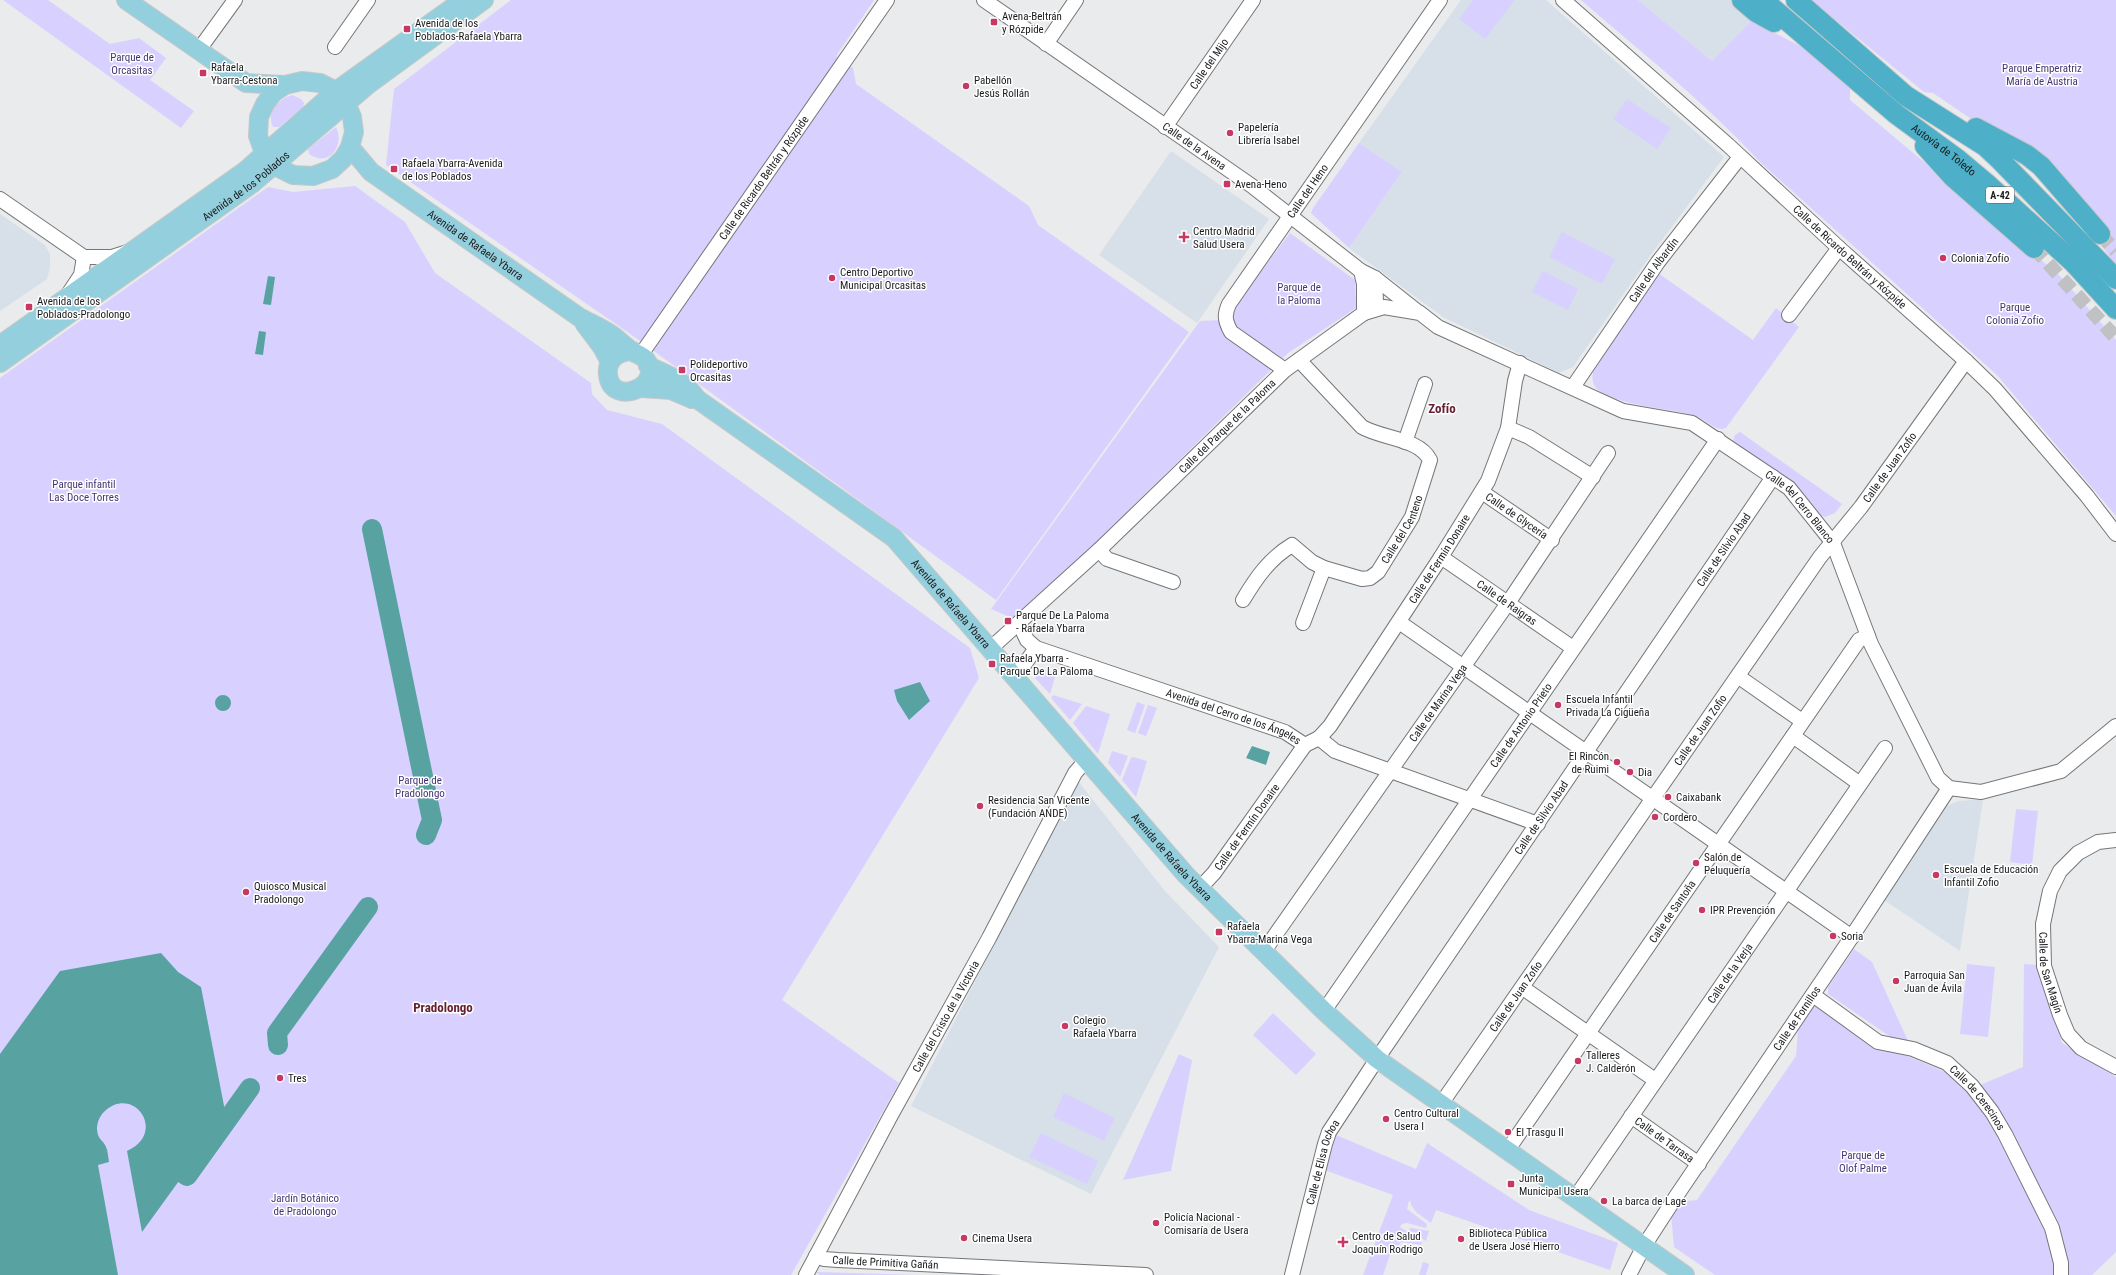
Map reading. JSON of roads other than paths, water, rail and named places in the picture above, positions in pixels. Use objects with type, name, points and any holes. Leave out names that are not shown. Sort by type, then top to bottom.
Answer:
[{"type":"highway","points":[[1742,0],[1756,12],[1824,52]]},
{"type":"highway","name":"Autovía de Toledo","points":[[1763,0],[1896,114],[1956,158],[1987,184],[2067,257],[2096,286],[2116,309]]},
{"type":"highway","name":"Autovía de Toledo","points":[[1796,0],[1906,96],[1985,146],[2116,279]]},
{"type":"highway","points":[[1896,114],[1953,177],[2034,248]]},
{"type":"highway","points":[[1942,120],[1968,124],[2027,155],[2041,166],[2100,234]]},
{"type":"highway","points":[[2096,286],[2116,316]]},
{"type":"main road","points":[[126,0],[246,83],[285,85],[302,81],[320,83],[341,97],[352,117],[354,132],[350,147],[343,159],[332,169],[313,176],[293,175],[270,160],[258,136],[259,117],[264,104],[274,93],[285,85]]},
{"type":"main road","name":"Avenida de los Poblados","points":[[0,363],[106,279],[270,160],[341,97],[463,0]]},
{"type":"main road","name":"Avenida de los Poblados","points":[[341,97],[369,84],[484,0]]},
{"type":"main road","points":[[246,83],[259,117]]},
{"type":"main road","name":"Avenida de Rafaela Ybarra","points":[[350,147],[371,172],[579,318],[611,335],[640,358],[690,389],[697,399],[894,538],[991,648],[1086,760],[1200,888],[1324,1011],[1377,1059],[1685,1275]]},
{"type":"main road","name":"Avenida de los Poblados","points":[[0,345],[60,302],[106,279],[132,251],[245,171],[270,160]]},
{"type":"main road","points":[[332,169],[371,172]]},
{"type":"main road","name":"Avenida de Rafaela Ybarra","points":[[579,318],[602,347],[610,362],[608,375],[612,384],[619,390],[628,392],[641,388],[671,390],[685,398],[697,399]]},
{"type":"main road","points":[[610,362],[616,355],[624,351],[640,358],[649,374],[641,388]]},
{"type":"street","points":[[198,51],[235,0]]},
{"type":"street","points":[[335,47],[368,0]]},
{"type":"street","name":"Calle de Ricardo Beltrán y Rózpide","points":[[640,358],[887,0]]},
{"type":"street","name":"Calle de la Avena","points":[[984,0],[1290,214],[1361,271],[1375,278],[1420,314]]},
{"type":"street","points":[[1046,44],[1076,0]]},
{"type":"street","name":"Calle del Mijo","points":[[1164,127],[1253,0]]},
{"type":"street","name":"Calle del Heno","points":[[1285,370],[1231,332],[1226,322],[1225,313],[1229,304],[1290,214],[1440,0]]},
{"type":"street","name":"Calle de Ricardo Beltrán y Rózpide","points":[[1563,0],[1740,157],[1995,389],[2087,496],[2116,534]]},
{"type":"street","name":"Calle del Albardín","points":[[1573,388],[1658,262],[1740,157]]},
{"type":"street","points":[[0,200],[106,279]]},
{"type":"street","points":[[1789,315],[1839,248]]},
{"type":"street","points":[[84,262],[112,257],[132,251]]},
{"type":"street","points":[[60,302],[71,291],[81,275],[84,262]]},
{"type":"street","points":[[1361,271],[1364,284],[1364,313]]},
{"type":"street","name":"Calle del Parque de la Paloma","points":[[991,648],[1099,550],[1285,370],[1364,313],[1376,301],[1375,278]]},
{"type":"street","name":"Calle del Parque de la Paloma","points":[[1364,313],[1384,307],[1420,314],[1438,327],[1520,363]]},
{"type":"street","name":"Calle del Centeno","points":[[1243,600],[1254,581],[1278,553],[1292,545],[1312,562],[1324,568],[1362,579],[1370,578],[1378,572],[1412,517],[1430,460],[1427,453],[1405,442],[1374,434],[1362,427],[1299,360]]},
{"type":"street","name":"Calle de Juan Zofio","points":[[1441,1104],[1654,800],[1820,558],[1833,543],[1966,361]]},
{"type":"street","name":"Calle del Cerro Blanco","points":[[1520,363],[1623,411],[1692,423],[1789,488],[1833,543],[1868,636],[1938,778],[1949,788]]},
{"type":"street","name":"Calle de Fermín Donaire","points":[[1319,738],[1330,726],[1442,557],[1488,481],[1508,428],[1515,381],[1520,363]]},
{"type":"street","points":[[1405,442],[1425,384]]},
{"type":"street","points":[[1508,428],[1529,437],[1593,477]]},
{"type":"street","name":"Calle de Antonio Prieto","points":[[1324,1011],[1718,439]]},
{"type":"street","name":"Calle de Marina Vega","points":[[1264,951],[1392,771],[1462,667],[1552,540],[1608,453]]},
{"type":"street","name":"Calle de Silvio Abad","points":[[1377,1059],[1773,477]]},
{"type":"street","name":"Calle de Glycería","points":[[1482,492],[1552,540]]},
{"type":"street","points":[[1099,550],[1107,559],[1173,582]]},
{"type":"street","name":"Calle de Raigras","points":[[1442,557],[1573,648]]},
{"type":"street","points":[[1303,623],[1324,568]]},
{"type":"street","name":"Calle del Parque de la Paloma","points":[[1036,608],[1029,623],[1036,648]]},
{"type":"street","points":[[1399,622],[1852,937]]},
{"type":"street","points":[[1014,675],[1024,665],[1036,648],[1027,640],[1019,623]]},
{"type":"street","name":"Calle de Santoña","points":[[1507,1151],[1589,1034],[1802,721],[1859,640],[1868,636]]},
{"type":"street","name":"Avenida del Cerro de los Ángeles","points":[[1036,648],[1285,732],[1305,745],[1319,738]]},
{"type":"street","points":[[1739,677],[1802,721]]},
{"type":"street","points":[[1949,788],[1981,792],[2062,771],[2116,726]]},
{"type":"street","points":[[1793,736],[1860,784]]},
{"type":"street","points":[[1319,738],[1336,751],[1538,824]]},
{"type":"street","name":"Calle de Fermín Donaire","points":[[1200,888],[1214,873],[1305,745]]},
{"type":"street","name":"Calle de la Verja","points":[[1575,1198],[1785,891],[1885,748]]},
{"type":"street","name":"Calle del Cristo de la Victoria","points":[[806,1275],[890,1117],[989,938],[1075,773],[1086,760]]},
{"type":"street","name":"Calle de Fornillos","points":[[1629,1275],[1644,1246],[1852,937],[1949,788]]},
{"type":"street","name":"Calle de San Magín","points":[[2116,840],[2098,842],[2078,853],[2060,872],[2050,891],[2043,924],[2044,966],[2060,1015],[2068,1034],[2081,1048],[2116,1067]]},
{"type":"street","points":[[1523,988],[1655,1080]]},
{"type":"street","name":"Calle de Cerecinos","points":[[1813,995],[1878,1042],[1913,1049],[1947,1062],[1972,1086],[1992,1112],[2005,1134],[2052,1228],[2061,1263],[2061,1275]]},
{"type":"street","name":"Calle de Elisa Ochoa","points":[[1292,1275],[1325,1144],[1330,1132],[1377,1059]]},
{"type":"street","name":"Calle de Tarrasa","points":[[1631,1116],[1699,1164]]},
{"type":"street","name":"Calle de Primitiva Gañán","points":[[816,1256],[831,1260],[965,1270],[1146,1275]]},
{"type":"water","points":[[268,276],[275,277],[271,305],[263,304]]},
{"type":"water","points":[[259,331],[266,332],[263,355],[255,354]]},
{"type":"water","points":[[379,527],[377,535],[374,537],[364,531]]},
{"type":"water","points":[[920,682],[930,701],[909,720],[897,701],[894,690]]},
{"type":"water","points":[[223,695],[229,697],[231,703],[229,709],[223,711],[217,709],[215,703],[217,697]]},
{"type":"water","points":[[1252,746],[1270,752],[1266,765],[1246,758]]},
{"type":"water","points":[[161,953],[178,972],[201,987],[226,1116],[142,1232],[127,1151],[139,1143],[145,1134],[146,1124],[142,1115],[136,1108],[127,1104],[117,1104],[106,1110],[100,1118],[97,1129],[99,1138],[105,1144],[107,1149],[109,1162],[98,1165],[118,1275],[0,1275],[0,1054],[60,971]]},
{"type":"waterway","points":[[372,529],[432,820],[426,835]]},
{"type":"waterway","points":[[278,1045],[277,1033],[368,907]]},
{"type":"waterway","points":[[184,1174],[187,1176],[250,1088]]},
{"type":"tunnel","points":[[2100,234],[2116,251]]},
{"type":"tunnel","points":[[2034,248],[2116,338]]},
{"type":"place","name":"Avena-Beltrán y Rózpide","points":[[994,22]]},
{"type":"place","name":"Avenida de los Poblados-Rafaela Ybarra","points":[[407,29]]},
{"type":"place","name":"Rafaela Ybarra-Cestona","points":[[203,73]]},
{"type":"place","name":"Pabellón Jesús Rollán","points":[[966,86]]},
{"type":"place","name":"Papelería Librería Isabel","points":[[1230,133]]},
{"type":"place","name":"Rafaela Ybarra-Avenida de los Poblados","points":[[394,169]]},
{"type":"place","name":"Avena-Heno","points":[[1227,184]]},
{"type":"place","name":"Centro Madrid Salud Usera","points":[[1184,237]]},
{"type":"place","name":"Colonia Zofío","points":[[1943,258]]},
{"type":"place","name":"Centro Deportivo Municipal Orcasitas","points":[[832,278]]},
{"type":"place","name":"Avenida de los Poblados-Pradolongo","points":[[29,307]]},
{"type":"place","name":"Polideportivo Orcasitas","points":[[682,370]]},
{"type":"place","name":"Parque De La Paloma - Rafaela Ybarra","points":[[1008,621]]},
{"type":"place","name":"Rafaela Ybarra - Parque De La Paloma","points":[[992,664]]},
{"type":"place","name":"Escuela Infantil Privada La Cigüeña","points":[[1558,705]]},
{"type":"place","name":"El Rincón de Ruimi","points":[[1617,762]]},
{"type":"place","name":"Dia","points":[[1630,772]]},
{"type":"place","name":"Caixabank","points":[[1668,797]]},
{"type":"place","name":"Residencia San Vicente (Fundación ANDE)","points":[[980,806]]},
{"type":"place","name":"Cordero","points":[[1655,817]]},
{"type":"place","name":"Salón de Peluquería","points":[[1696,863]]},
{"type":"place","name":"Escuela de Educación Infantil Zofio","points":[[1936,875]]},
{"type":"place","name":"Quiosco Musical Pradolongo","points":[[246,892]]},
{"type":"place","name":"IPR Prevención","points":[[1702,910]]},
{"type":"place","name":"Rafaela Ybarra-Marina Vega","points":[[1219,932]]},
{"type":"place","name":"Soria","points":[[1833,936]]},
{"type":"place","name":"Parroquia San Juan de Ávila","points":[[1896,981]]},
{"type":"place","name":"Colegio Rafaela Ybarra","points":[[1065,1026]]},
{"type":"place","name":"Talleres J. Calderón","points":[[1578,1061]]},
{"type":"place","name":"Tres","points":[[280,1078]]},
{"type":"place","name":"Centro Cultural Usera I","points":[[1386,1119]]},
{"type":"place","name":"El Trasgu II","points":[[1508,1132]]},
{"type":"place","name":"Junta Municipal Usera","points":[[1511,1184]]},
{"type":"place","name":"La barca de Lage","points":[[1604,1201]]},
{"type":"place","name":"Policía Nacional - Comisaría de Usera","points":[[1156,1223]]},
{"type":"place","name":"Cinema Usera","points":[[964,1238]]},
{"type":"place","name":"Biblioteca Pública de Usera José Hierro","points":[[1461,1239]]},
{"type":"place","name":"Centro de Salud Joaquín Rodrigo","points":[[1343,1242]]},
{"type":"district","name":"Zofío","points":[[1442,408]]},
{"type":"district","name":"Pradolongo","points":[[443,1007]]},
{"type":"park label","name":"Parque de Orcasitas","points":[[132,63]]},
{"type":"park label","name":"Parque Emperatriz María de Austria","points":[[2042,74]]},
{"type":"park label","name":"Parque de la Paloma","points":[[1299,293]]},
{"type":"park label","name":"Parque Colonia Zofío","points":[[2015,313]]},
{"type":"park label","name":"Parque infantil Las Doce Torres","points":[[84,490]]},
{"type":"park label","name":"Parque de Pradolongo","points":[[420,786]]},
{"type":"park label","name":"Parque de Olof Palme","points":[[1863,1161]]},
{"type":"park label","name":"Jardín Botánico de Pradolongo","points":[[305,1204]]}]
